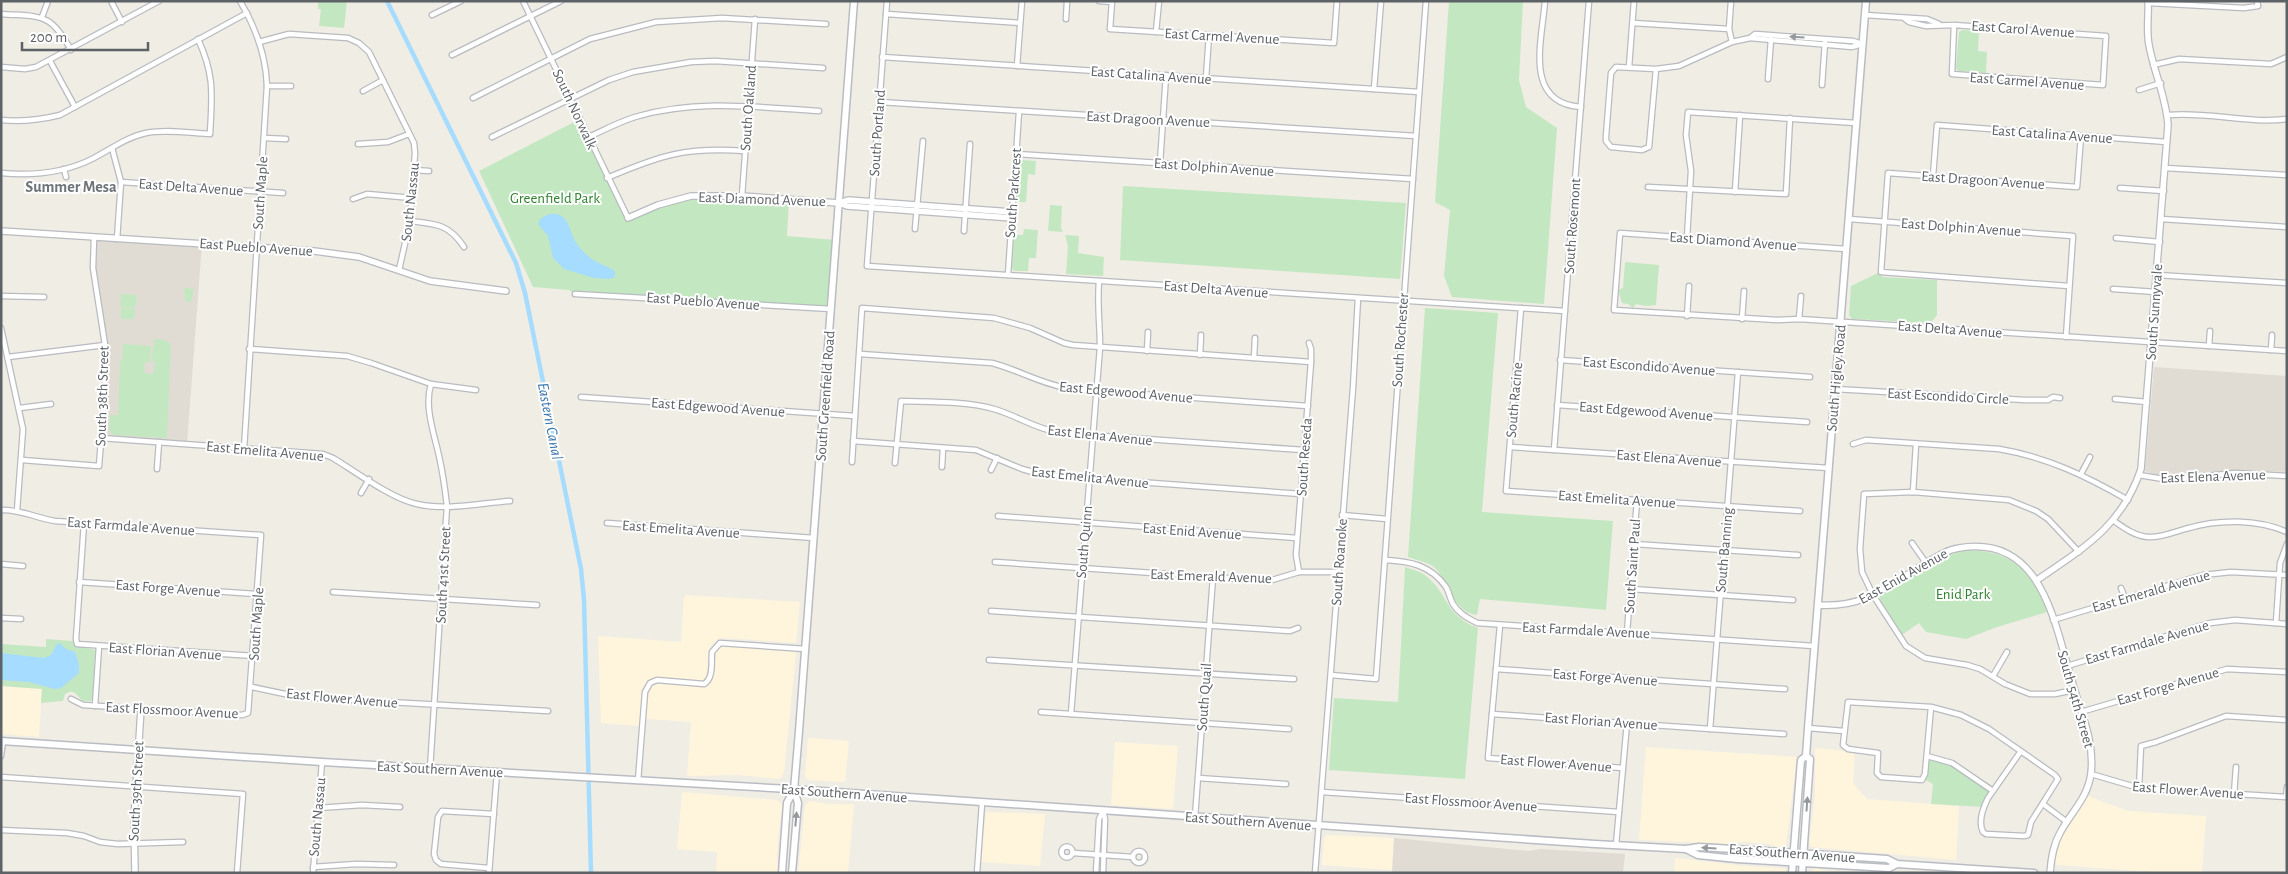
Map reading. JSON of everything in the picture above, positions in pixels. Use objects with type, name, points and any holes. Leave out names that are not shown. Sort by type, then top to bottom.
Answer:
[{"type":"main road","name":"South Greenfield Road","points":[[782,873],[788,803],[794,790],[806,649],[854,1]]},
{"type":"main road","name":"South Higley Road","points":[[1792,873],[1801,760],[1806,756],[1866,1]]},
{"type":"main road","name":"East Southern Avenue","points":[[2,741],[430,769],[794,790],[1616,846],[1686,849],[1699,847],[1793,852],[1887,859],[1897,864],[2034,873]]},
{"type":"main road","name":"South Higley Road","points":[[1802,873],[1810,759],[1806,756]]},
{"type":"main road","name":"South Greenfield Road","points":[[792,873],[798,803],[794,790]]},
{"type":"main road","name":"East Southern Avenue","points":[[1686,849],[1698,855],[1792,863],[1889,868],[1897,864]]},
{"type":"main road","points":[[782,861],[787,873]]},
{"type":"street","points":[[42,17],[48,1]]},
{"type":"street","points":[[1,67],[31,68],[50,61],[159,1]]},
{"type":"street","name":"South Maple","points":[[240,1],[259,42],[266,70],[267,86],[244,449]]},
{"type":"street","points":[[432,15],[460,1]]},
{"type":"street","name":"South Norwalk","points":[[523,1],[628,218]]},
{"type":"street","points":[[452,55],[561,1]]},
{"type":"street","name":"South Portland","points":[[867,266],[887,1]]},
{"type":"street","points":[[1017,66],[1022,1]]},
{"type":"street","points":[[1066,20],[1067,1]]},
{"type":"street","points":[[1099,1],[1112,2]]},
{"type":"street","points":[[1156,32],[1158,1]]},
{"type":"street","name":"East Carmel Avenue","points":[[1112,2],[1110,29],[1334,43],[1337,1]]},
{"type":"street","points":[[1374,89],[1381,1]]},
{"type":"street","name":"South Rochester","points":[[1331,675],[1376,678],[1426,1]]},
{"type":"street","points":[[1545,1],[1540,78],[1549,95],[1557,102],[1569,107],[1581,107]]},
{"type":"street","name":"South Rosemont","points":[[1554,450],[1589,1]]},
{"type":"street","points":[[1629,67],[1634,1]]},
{"type":"street","points":[[1731,1],[1729,29],[1732,42]]},
{"type":"street","points":[[2149,2],[2244,8],[2257,4]]},
{"type":"street","name":"South Sunnyvale","points":[[2037,580],[2079,552],[2114,521],[2128,500],[2139,475],[2147,402],[2168,142],[2168,115],[2148,36],[2149,2]]},
{"type":"street","points":[[112,3],[122,22]]},
{"type":"street","points":[[1,120],[41,120],[76,108],[247,13]]},
{"type":"street","points":[[1,14],[42,17],[55,24],[71,50]]},
{"type":"street","points":[[886,14],[1020,22]]},
{"type":"street","name":"East Carol Avenue","points":[[1865,15],[1904,19],[1921,26],[1936,27],[1939,24],[2106,36],[2103,85]]},
{"type":"street","points":[[473,98],[590,39],[656,22],[693,18],[826,24]]},
{"type":"street","name":"South Oakland","points":[[742,196],[755,20]]},
{"type":"street","points":[[1633,23],[1729,29]]},
{"type":"street","name":"East Carmel Avenue","points":[[1954,25],[1952,74],[2103,85]]},
{"type":"street","name":"South Nassau","points":[[259,42],[289,34],[348,38],[359,43],[369,52],[409,134],[416,153],[410,221],[399,270]]},
{"type":"street","points":[[1750,38],[1755,34],[1853,40],[1862,44]]},
{"type":"street","points":[[1206,78],[1209,35]]},
{"type":"street","points":[[1768,79],[1771,35]]},
{"type":"street","points":[[1656,69],[1650,144],[1642,150],[1611,147],[1606,141],[1611,73],[1619,66],[1656,69],[1679,66],[1732,42],[1750,38],[1852,47],[1862,44]]},
{"type":"street","points":[[1,173],[28,174],[64,170],[78,165],[133,137],[146,133],[210,134],[211,77],[208,60],[198,39]]},
{"type":"street","points":[[1822,85],[1825,39]]},
{"type":"street","name":"East Catalina Avenue","points":[[882,57],[1419,92]]},
{"type":"street","points":[[2154,65],[2179,59],[2271,64],[2287,57]]},
{"type":"street","points":[[50,61],[76,108]]},
{"type":"street","points":[[492,137],[609,80],[660,66],[714,61],[823,68]]},
{"type":"street","points":[[1160,163],[1166,76]]},
{"type":"street","points":[[363,91],[383,80]]},
{"type":"street","points":[[2140,90],[2161,83]]},
{"type":"street","points":[[267,86],[290,86]]},
{"type":"street","name":"East Dragoon Avenue","points":[[880,102],[1416,136]]},
{"type":"street","points":[[589,137],[633,117],[660,110],[690,106],[748,106],[820,111]]},
{"type":"street","name":"South Parkcrest","points":[[1008,275],[1019,112]]},
{"type":"street","points":[[1687,238],[1691,171],[1686,135],[1688,112],[1856,123]]},
{"type":"street","points":[[2168,115],[2191,114],[2272,120],[2287,119]]},
{"type":"street","points":[[1735,192],[1740,115]]},
{"type":"street","points":[[1648,187],[1786,194],[1790,118]]},
{"type":"street","name":"East Catalina Avenue","points":[[1933,176],[1937,125],[2168,142]]},
{"type":"street","points":[[358,144],[388,142],[409,134]]},
{"type":"street","name":"East Dragoon Avenue","points":[[1884,222],[1888,173],[2077,187],[2081,136]]},
{"type":"street","points":[[264,138],[286,139]]},
{"type":"street","points":[[915,229],[923,141]]},
{"type":"street","points":[[964,231],[970,144]]},
{"type":"street","points":[[112,148],[122,182],[117,239]]},
{"type":"street","points":[[607,178],[650,160],[674,153],[696,150],[745,151]]},
{"type":"street","name":"East Dolphin Avenue","points":[[1016,154],[1413,179]]},
{"type":"street","points":[[2165,168],[2287,175]]},
{"type":"street","points":[[64,170],[66,177]]},
{"type":"street","points":[[414,170],[428,171]]},
{"type":"street","name":"East Delta Avenue","points":[[122,182],[284,192]]},
{"type":"street","points":[[2120,188],[2164,191]]},
{"type":"street","points":[[354,199],[367,194],[412,198]]},
{"type":"street","name":"East Diamond Avenue","points":[[628,218],[658,205],[691,196],[742,196],[839,203],[847,206],[872,205],[1012,215]]},
{"type":"street","name":"East Dolphin Avenue","points":[[1848,219],[2073,236],[2069,286]]},
{"type":"street","points":[[2162,219],[2287,227]]},
{"type":"street","points":[[410,221],[446,227],[456,234],[464,247]]},
{"type":"street","points":[[1884,222],[1881,272],[2069,286],[2066,337]]},
{"type":"street","name":"East Pueblo Avenue","points":[[1,232],[314,251],[359,257],[430,281],[506,291]]},
{"type":"street","name":"East Diamond Avenue","points":[[1614,310],[1620,233],[1846,249]]},
{"type":"street","name":"South 38th Street","points":[[22,460],[100,466],[105,390],[105,345],[94,268],[94,238]]},
{"type":"street","points":[[2116,238],[2160,242]]},
{"type":"street","name":"East Delta Avenue","points":[[867,266],[1565,311]]},
{"type":"street","points":[[2157,275],[2287,283]]},
{"type":"street","name":"South Quinn","points":[[1071,714],[1100,347],[1099,281]]},
{"type":"street","points":[[1686,316],[1689,286]]},
{"type":"street","points":[[2113,289],[2156,292]]},
{"type":"street","points":[[1742,318],[1744,291]]},
{"type":"street","name":"East Pueblo Avenue","points":[[575,294],[831,309]]},
{"type":"street","points":[[1,296],[44,297]]},
{"type":"street","points":[[1799,319],[1800,296]]},
{"type":"street","name":"South Roanoke","points":[[1316,873],[1353,388],[1358,298]]},
{"type":"street","points":[[852,462],[862,308],[994,318],[1030,328],[1064,344],[1311,362]]},
{"type":"street","name":"South Racine","points":[[1506,491],[1521,308]]},
{"type":"street","name":"East Delta Avenue","points":[[1614,310],[1686,316],[1799,319],[2287,351]]},
{"type":"street","points":[[1,328],[20,408],[23,430],[17,511]]},
{"type":"street","points":[[2209,346],[2210,331]]},
{"type":"street","points":[[1147,351],[1148,332]]},
{"type":"street","points":[[1200,355],[1202,335]]},
{"type":"street","points":[[2271,350],[2272,335]]},
{"type":"street","points":[[1254,358],[1255,338]]},
{"type":"street","name":"South Reseda","points":[[1299,572],[1296,561],[1297,538],[1311,362],[1309,343]]},
{"type":"street","points":[[8,357],[105,345]]},
{"type":"street","points":[[249,349],[346,356],[431,384],[476,390]]},
{"type":"street","name":"East Edgewood Avenue","points":[[860,354],[992,362],[1055,387],[1096,392],[1308,406]]},
{"type":"street","name":"East Escondido Avenue","points":[[1560,360],[1738,372]]},
{"type":"street","points":[[1738,372],[1810,377]]},
{"type":"street","name":"South Banning","points":[[1710,729],[1738,372]]},
{"type":"street","name":"South 41st Street","points":[[430,769],[447,506],[444,479],[429,409],[428,392],[431,384]]},
{"type":"street","name":"East Escondido Circle","points":[[1835,390],[2025,400],[2060,398]]},
{"type":"street","name":"East Edgewood Avenue","points":[[582,397],[856,416]]},
{"type":"street","points":[[2115,399],[2147,402]]},
{"type":"street","name":"East Elena Avenue","points":[[897,444],[901,401],[981,406],[994,409],[1046,430],[1092,436],[1304,450]]},
{"type":"street","points":[[20,408],[51,404]]},
{"type":"street","name":"East Edgewood Avenue","points":[[1557,405],[1807,422]]},
{"type":"street","name":"East Emelita Avenue","points":[[101,438],[322,454],[333,458],[409,502],[420,505],[447,506],[510,501]]},
{"type":"street","points":[[1853,444],[1866,440],[2020,452],[2042,458],[2082,474],[2128,500]]},
{"type":"street","name":"East Emelita Avenue","points":[[854,441],[976,450],[1044,475],[1301,494]]},
{"type":"street","points":[[157,469],[159,442]]},
{"type":"street","points":[[895,463],[897,444]]},
{"type":"street","points":[[1913,492],[1916,444]]},
{"type":"street","name":"East Elena Avenue","points":[[1510,447],[1829,468]]},
{"type":"street","points":[[942,467],[943,448]]},
{"type":"street","points":[[990,470],[997,458]]},
{"type":"street","points":[[2082,474],[2090,458]]},
{"type":"street","name":"East Elena Avenue","points":[[2139,475],[2169,480],[2234,474],[2287,476]]},
{"type":"street","points":[[361,493],[369,480]]},
{"type":"street","name":"East Emelita Avenue","points":[[1506,491],[1800,511]]},
{"type":"street","points":[[2074,690],[2048,694],[2030,694],[2017,690],[1993,676],[1967,665],[1937,661],[1915,653],[1899,637],[1866,581],[1860,561],[1864,494],[1913,492],[1995,498],[2023,505],[2048,519],[2079,552]]},
{"type":"street","name":"South Saint Paul","points":[[1627,633],[1637,500]]},
{"type":"street","name":"East Farmdale Avenue","points":[[1,510],[17,511],[45,520],[261,535]]},
{"type":"street","points":[[1342,515],[1387,519]]},
{"type":"street","name":"East Enid Avenue","points":[[998,516],[1086,524],[1297,538]]},
{"type":"street","points":[[2114,521],[2127,530],[2146,537],[2158,537],[2191,527],[2219,523],[2264,525],[2287,532]]},
{"type":"street","points":[[79,582],[84,523]]},
{"type":"street","name":"East Emelita Avenue","points":[[607,524],[814,538]]},
{"type":"street","name":"South Maple","points":[[248,713],[252,687],[261,535]]},
{"type":"street","points":[[1912,543],[1926,563]]},
{"type":"street","points":[[1634,544],[1798,555]]},
{"type":"street","points":[[2276,623],[2280,563],[2287,544]]},
{"type":"street","name":"East Enid Avenue","points":[[1818,605],[1844,606],[1873,595],[1926,563],[1956,548],[1972,546],[1989,547],[2004,552],[2017,559],[2037,580]]},
{"type":"street","name":"East Farmdale Avenue","points":[[1384,560],[1416,564],[1434,572],[1446,587],[1454,605],[1462,616],[1477,623],[1814,646]]},
{"type":"street","name":"East Emerald Avenue","points":[[995,562],[1269,581],[1299,572],[1338,572]]},
{"type":"street","points":[[1,564],[23,566]]},
{"type":"street","name":"East Emerald Avenue","points":[[2053,620],[2210,574],[2231,572],[2287,575]]},
{"type":"street","name":"South Quail","points":[[1195,817],[1213,578]]},
{"type":"street","name":"South 54th Street","points":[[2037,580],[2046,597],[2091,746],[2091,774],[2085,795],[2055,841],[2050,873]]},
{"type":"street","name":"East Forge Avenue","points":[[79,582],[257,594]]},
{"type":"street","name":"East Florian Avenue","points":[[79,582],[77,644],[254,656]]},
{"type":"street","points":[[2121,588],[2125,598]]},
{"type":"street","points":[[1631,589],[1793,600]]},
{"type":"street","points":[[333,592],[537,605]]},
{"type":"street","points":[[990,611],[1290,631],[1298,628]]},
{"type":"street","points":[[1,618],[21,619]]},
{"type":"street","name":"East Farmdale Avenue","points":[[2067,666],[2210,623],[2235,620],[2287,624]]},
{"type":"street","points":[[1492,714],[1500,625]]},
{"type":"street","points":[[638,781],[645,692],[650,683],[657,680],[704,684],[708,682],[712,652],[720,643],[806,649]]},
{"type":"street","points":[[95,706],[99,646]]},
{"type":"street","points":[[1993,676],[2007,652]]},
{"type":"street","points":[[989,660],[1294,679]]},
{"type":"street","name":"East Forge Avenue","points":[[2081,712],[2227,668],[2287,672]]},
{"type":"street","name":"East Forge Avenue","points":[[1496,669],[1786,689]]},
{"type":"street","name":"East Flower Avenue","points":[[252,687],[298,697],[548,711]]},
{"type":"street","name":"East Flossmoor Avenue","points":[[71,699],[79,704],[95,706],[242,716],[248,713]]},
{"type":"street","points":[[1931,707],[1924,779],[1881,777],[1877,774],[1878,753],[1844,747],[1848,702],[1931,707],[1947,710],[1974,720],[2021,751],[2058,779],[2031,822],[2028,835],[2024,836],[1983,832],[1981,828],[1984,807],[2021,751]]},
{"type":"street","name":"South 39th Street","points":[[135,873],[136,787],[141,709]]},
{"type":"street","points":[[1041,712],[1289,729]]},
{"type":"street","name":"East Florian Avenue","points":[[1492,714],[1784,734]]},
{"type":"street","name":"East Flower Avenue","points":[[1492,714],[1488,758],[1623,768]]},
{"type":"street","points":[[2139,788],[2141,746],[2226,716],[2287,720]]},
{"type":"street","points":[[1616,846],[1626,723]]},
{"type":"street","points":[[1808,728],[1844,731]]},
{"type":"street","points":[[1,756],[2,741]]},
{"type":"street","points":[[1927,756],[1952,763],[1993,791]]},
{"type":"street","name":"South Nassau","points":[[313,870],[322,762]]},
{"type":"street","points":[[2234,794],[2236,767]]},
{"type":"street","points":[[494,814],[442,811],[438,817],[436,860],[441,864],[489,870],[494,814],[497,772]]},
{"type":"street","name":"East Flower Avenue","points":[[2091,774],[2139,788],[2286,797]]},
{"type":"street","points":[[1,777],[243,794],[237,873]]},
{"type":"street","points":[[1198,778],[1286,784]]},
{"type":"street","points":[[2286,797],[2287,787]]},
{"type":"street","name":"East Flossmoor Avenue","points":[[1322,792],[1619,812]]},
{"type":"street","points":[[977,873],[982,803]]},
{"type":"street","points":[[2043,804],[2067,822]]},
{"type":"street","points":[[318,808],[362,805],[400,807]]},
{"type":"street","points":[[1096,873],[1099,819],[1103,811]]},
{"type":"street","points":[[1103,811],[1105,819],[1103,873]]},
{"type":"street","points":[[1,830],[84,836],[100,842],[183,842]]},
{"type":"street","points":[[1098,837],[1104,837]]},
{"type":"street","points":[[1073,852],[1133,857]]},
{"type":"street","points":[[313,870],[356,864],[394,865]]},
{"type":"shaded area","points":[[94,238],[202,244],[187,444],[101,438],[105,366],[93,268]]},
{"type":"shaded area","points":[[2154,367],[2287,376],[2287,472],[2243,470],[2168,476],[2155,475],[2145,471]]},
{"type":"shaded area","points":[[686,595],[800,602],[796,643],[722,638],[717,639],[709,648],[707,673],[714,674],[716,652],[719,646],[793,651],[796,653],[784,772],[780,779],[738,775],[687,776],[691,722],[647,719],[639,726],[601,723],[598,636],[681,642],[684,598]]},
{"type":"shaded area","points":[[1,686],[42,689],[39,737],[1,734]]},
{"type":"shaded area","points":[[808,738],[849,741],[845,782],[808,780],[805,777]]},
{"type":"shaded area","points":[[1115,742],[1178,746],[1173,809],[1111,805]]},
{"type":"shaded area","points":[[1646,747],[1797,757],[1786,845],[1781,848],[1769,844],[1742,842],[1728,844],[1639,840]]},
{"type":"shaded area","points":[[1815,748],[1855,752],[1853,783],[1867,799],[1959,806],[1956,860],[1811,847],[1809,843],[1815,796]]},
{"type":"shaded area","points":[[682,792],[777,800],[782,803],[777,854],[778,873],[716,873],[717,852],[677,849]]},
{"type":"shaded area","points":[[2088,796],[2128,811],[2206,816],[2202,873],[2167,873],[2057,865],[2055,861],[2061,838]]},
{"type":"shaded area","points":[[810,801],[828,804],[854,804],[848,873],[798,873],[805,805]]},
{"type":"shaded area","points":[[986,812],[1045,814],[1040,866],[981,862]]},
{"type":"shaded area","points":[[1327,835],[1394,838],[1392,870],[1322,865],[1324,838]]},
{"type":"shaded area","points":[[1394,838],[1528,851],[1541,849],[1625,854],[1623,873],[1392,873]]},
{"type":"shaded area","points":[[1675,858],[1780,868],[1786,869],[1787,873],[1674,873]]},
{"type":"shaded area","points":[[1815,868],[1828,871],[1862,873],[1809,873]]},
{"type":"green space","points":[[318,1],[347,1],[344,28],[319,26],[321,9],[318,9]]},
{"type":"green space","points":[[1449,1],[1523,1],[1519,80],[1526,107],[1557,128],[1544,304],[1452,297],[1444,276],[1450,210],[1435,202]]},
{"type":"green space","points":[[1962,30],[1979,31],[1978,51],[1987,52],[1986,73],[1958,71],[1956,68],[1959,32]]},
{"type":"green space","name":"Greenfield Park","points":[[580,119],[628,217],[691,196],[789,199],[787,236],[836,240],[831,309],[575,294],[569,290],[533,287],[479,171]]},
{"type":"green space","points":[[1022,160],[1036,161],[1035,175],[1028,174],[1026,202],[1017,202],[1020,163]]},
{"type":"green space","points":[[1123,186],[1406,203],[1400,279],[1120,260]]},
{"type":"green space","points":[[1050,205],[1062,206],[1061,228],[1063,232],[1048,231]]},
{"type":"green space","points":[[1024,229],[1038,230],[1036,258],[1029,258],[1028,271],[1014,271],[1012,268],[1014,235],[1023,235]]},
{"type":"green space","points":[[1065,235],[1079,236],[1078,253],[1104,257],[1103,276],[1066,274],[1068,246]]},
{"type":"green space","points":[[1625,262],[1659,265],[1656,305],[1636,304],[1633,308],[1628,304],[1622,303],[1618,290],[1623,288]]},
{"type":"green space","points":[[1878,273],[1883,277],[1937,280],[1937,315],[1931,323],[1852,319],[1849,315],[1851,286]]},
{"type":"green space","points":[[184,288],[194,289],[191,302],[185,301]]},
{"type":"green space","points":[[121,294],[137,295],[136,306],[132,308],[120,307]]},
{"type":"green space","points":[[121,308],[135,309],[134,319],[121,319]]},
{"type":"green space","points":[[1425,308],[1498,313],[1482,512],[1613,521],[1606,610],[1480,599],[1477,615],[1469,613],[1457,602],[1434,567],[1408,557]]},
{"type":"green space","points":[[154,339],[165,340],[171,344],[167,438],[113,435],[109,429],[110,415],[118,415],[120,362],[122,360],[123,344],[151,346],[150,362],[145,362],[144,373],[153,374],[155,364],[152,360]]},
{"type":"green space","name":"Enid Park","points":[[1967,550],[1997,554],[2018,566],[2027,574],[2034,585],[2047,612],[1997,627],[1966,639],[1926,632],[1919,623],[1902,635],[1880,599],[1880,595],[1941,557]]},
{"type":"green space","points":[[1405,567],[1424,574],[1439,590],[1459,617],[1478,628],[1465,779],[1329,770],[1334,698],[1398,702]]},
{"type":"green space","points":[[46,639],[73,641],[74,645],[95,650],[93,697],[91,701],[83,701],[75,693],[68,692],[65,694],[63,701],[41,703],[42,689],[1,686],[1,644],[46,647]]},
{"type":"green space","points":[[1927,756],[1952,763],[1993,791],[1984,807],[1931,804],[1933,784],[1924,779]]},
{"type":"water","points":[[549,214],[560,215],[564,218],[581,250],[593,260],[615,271],[615,277],[610,279],[594,278],[564,269],[553,258],[548,236],[538,224],[540,219]]},
{"type":"water","points":[[60,643],[66,649],[75,652],[79,664],[79,673],[61,688],[54,689],[29,682],[1,680],[1,653],[44,658],[51,655],[57,644]]},
{"type":"waterway","name":"Eastern Canal","points":[[387,1],[516,263],[525,293],[581,569],[584,600],[591,873]]},
{"type":"district","name":"Summer Mesa","points":[[71,186]]}]
